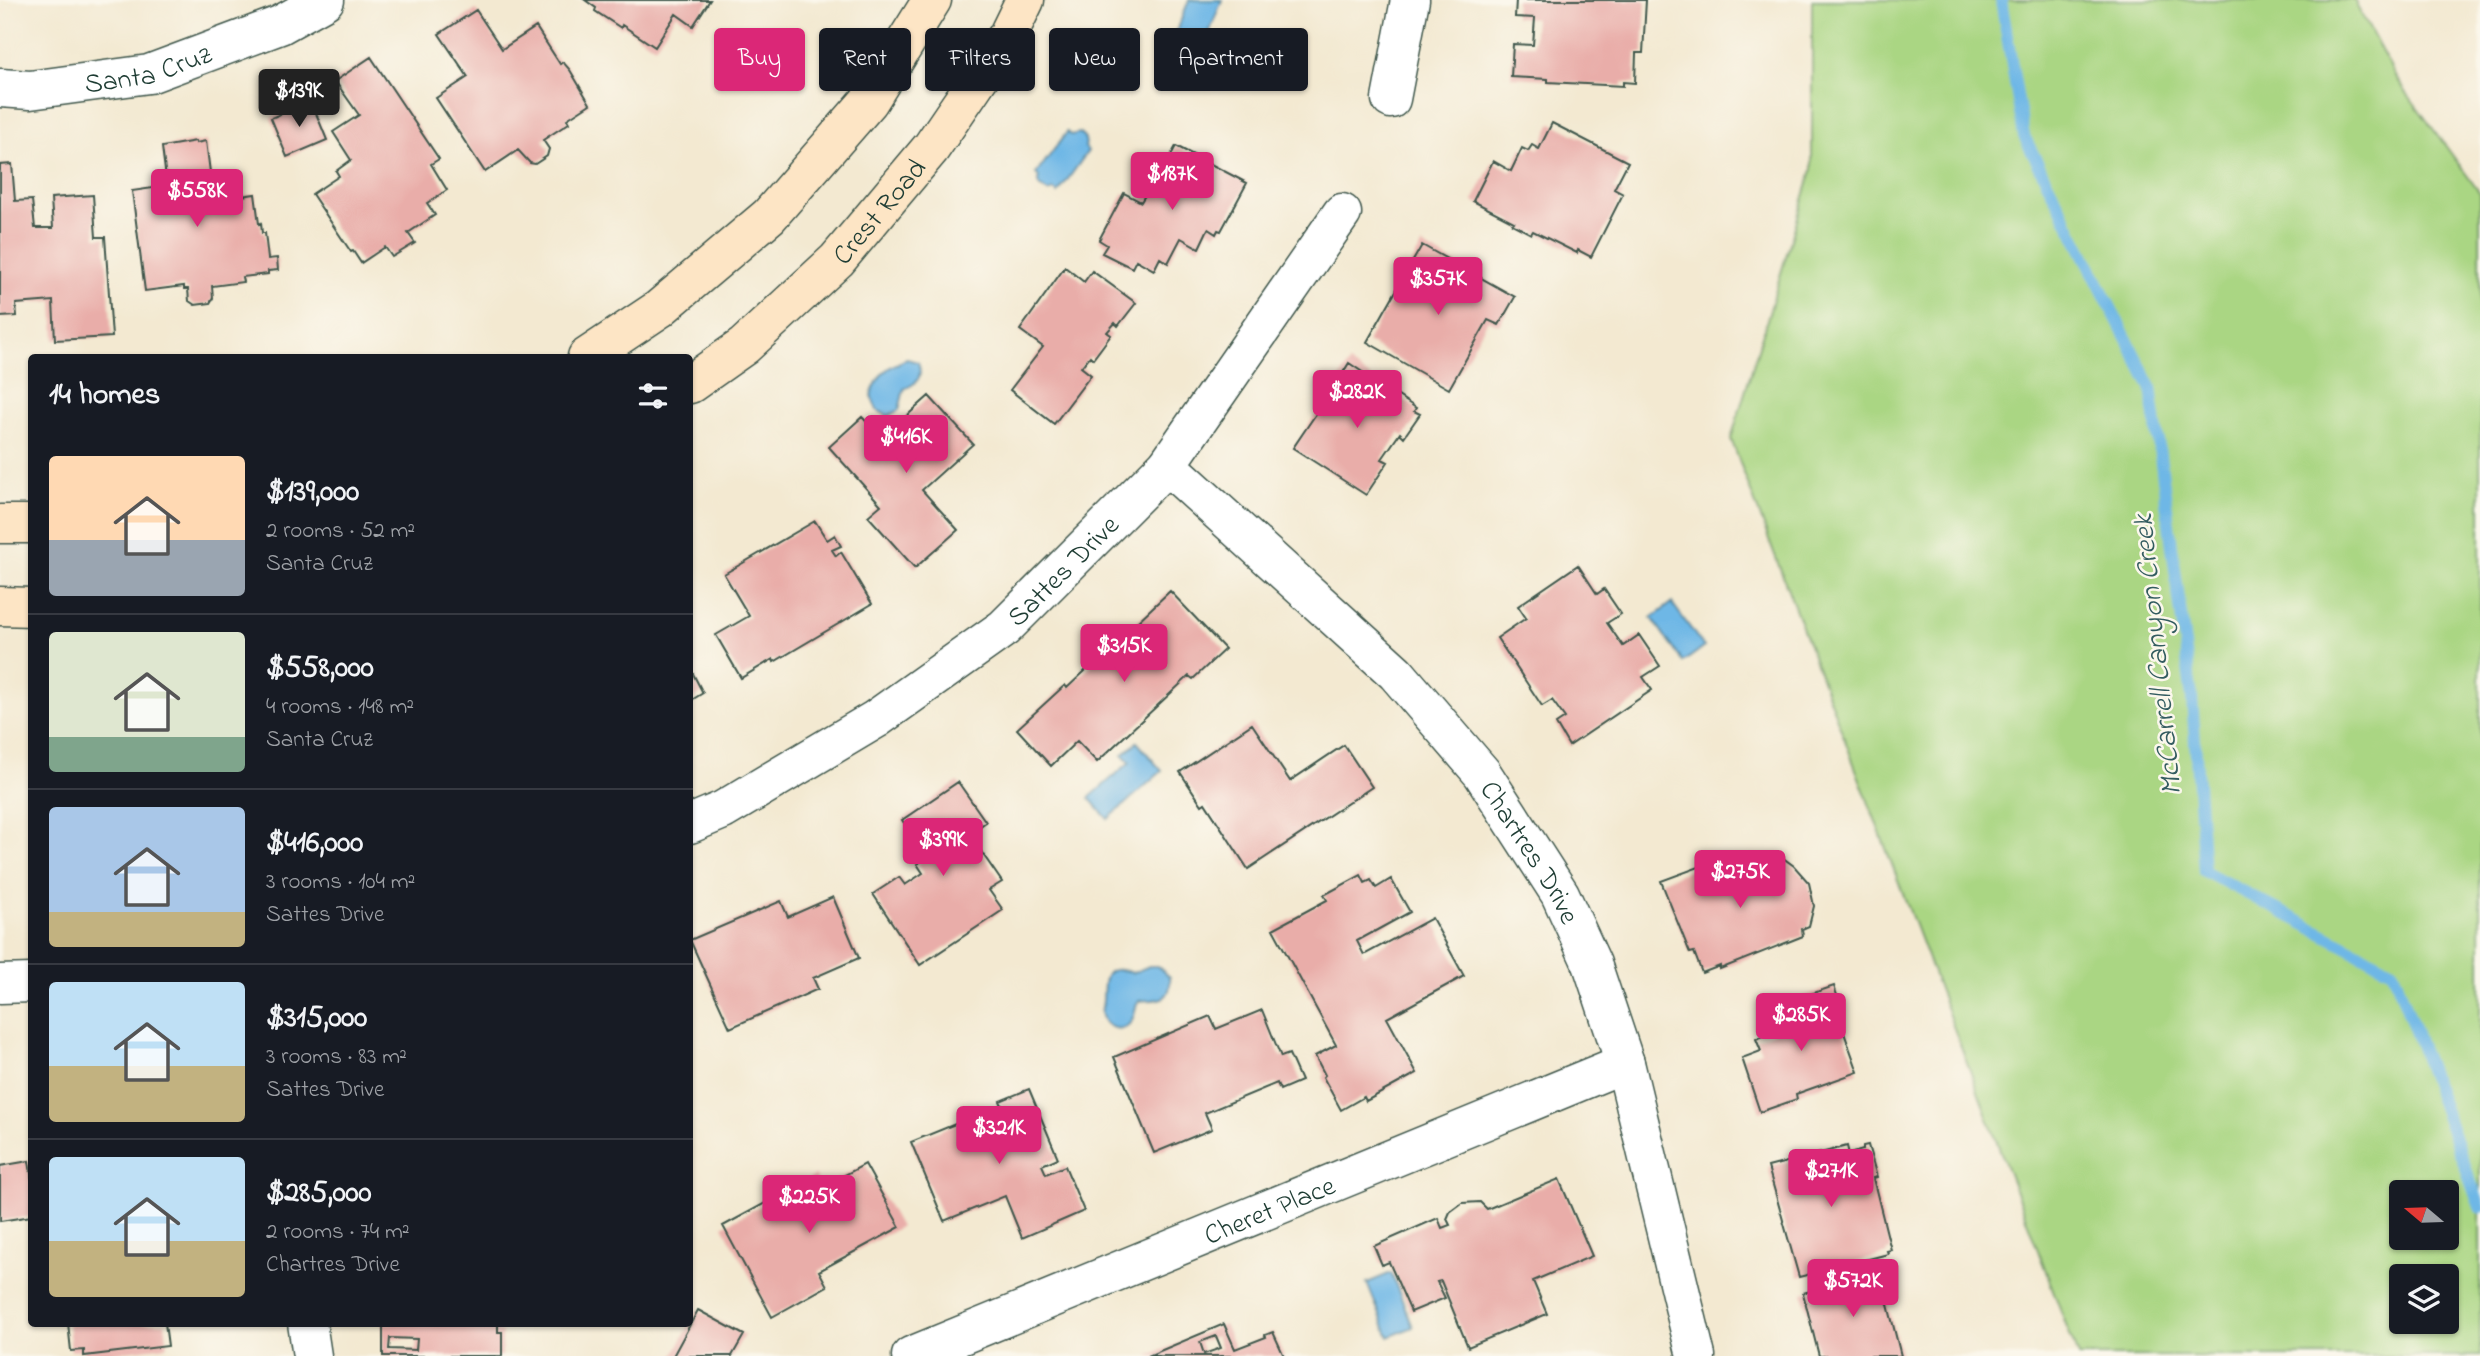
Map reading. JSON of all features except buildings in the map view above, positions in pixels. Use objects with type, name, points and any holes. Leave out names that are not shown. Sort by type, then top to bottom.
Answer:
[{"type":"main road","points":[[592,354],[659,309],[769,216],[869,102],[932,0]]},
{"type":"main road","name":"Crest Road","points":[[693,382],[744,346],[837,260],[931,148],[1008,35],[1025,0]]},
{"type":"main road","points":[[0,524],[28,524]]},
{"type":"main road","points":[[0,606],[28,607]]},
{"type":"street","name":"Santa Cruz","points":[[0,88],[30,90],[149,74],[280,25],[325,0]]},
{"type":"street","points":[[1391,99],[1410,0]]},
{"type":"street","name":"Sattes Drive","points":[[693,823],[723,810],[876,719],[1004,628],[1167,465],[1342,213]]},
{"type":"street","name":"Chartres Drive","points":[[1167,465],[1396,673],[1482,773],[1560,894],[1592,964],[1625,1063],[1696,1356]]},
{"type":"street","points":[[0,984],[28,983]]},
{"type":"street","name":"Cheret Place","points":[[911,1356],[1625,1063]]},
{"type":"street","points":[[308,1327],[312,1356]]},
{"type":"green space","points":[[1812,0],[2354,0],[2396,78],[2480,193],[2480,1356],[2078,1356],[1731,439],[1812,170]]},
{"type":"water","points":[[1189,0],[1222,0],[1211,28],[1178,28]]},
{"type":"water","points":[[1067,132],[1070,135],[1080,133],[1085,139],[1088,151],[1058,193],[1054,190],[1048,192],[1039,186],[1039,177],[1036,174]]},
{"type":"water","points":[[907,359],[918,362],[919,376],[916,382],[904,389],[899,410],[888,416],[877,410],[871,396],[884,372]]},
{"type":"water","points":[[1672,603],[1704,647],[1683,662],[1652,618]]},
{"type":"water","points":[[1137,742],[1162,771],[1108,819],[1089,798],[1130,762],[1123,755]]},
{"type":"water","points":[[1149,966],[1157,966],[1170,977],[1169,991],[1162,998],[1139,1001],[1128,1025],[1117,1028],[1109,1026],[1101,1012],[1107,974],[1116,970],[1133,973]]},
{"type":"water","points":[[1391,1273],[1413,1327],[1389,1337],[1367,1283]]},
{"type":"waterway","name":"McCarrell Canyon Creek","points":[[2001,0],[2024,136],[2151,387],[2192,698],[2204,871],[2393,971],[2480,1207]]}]
